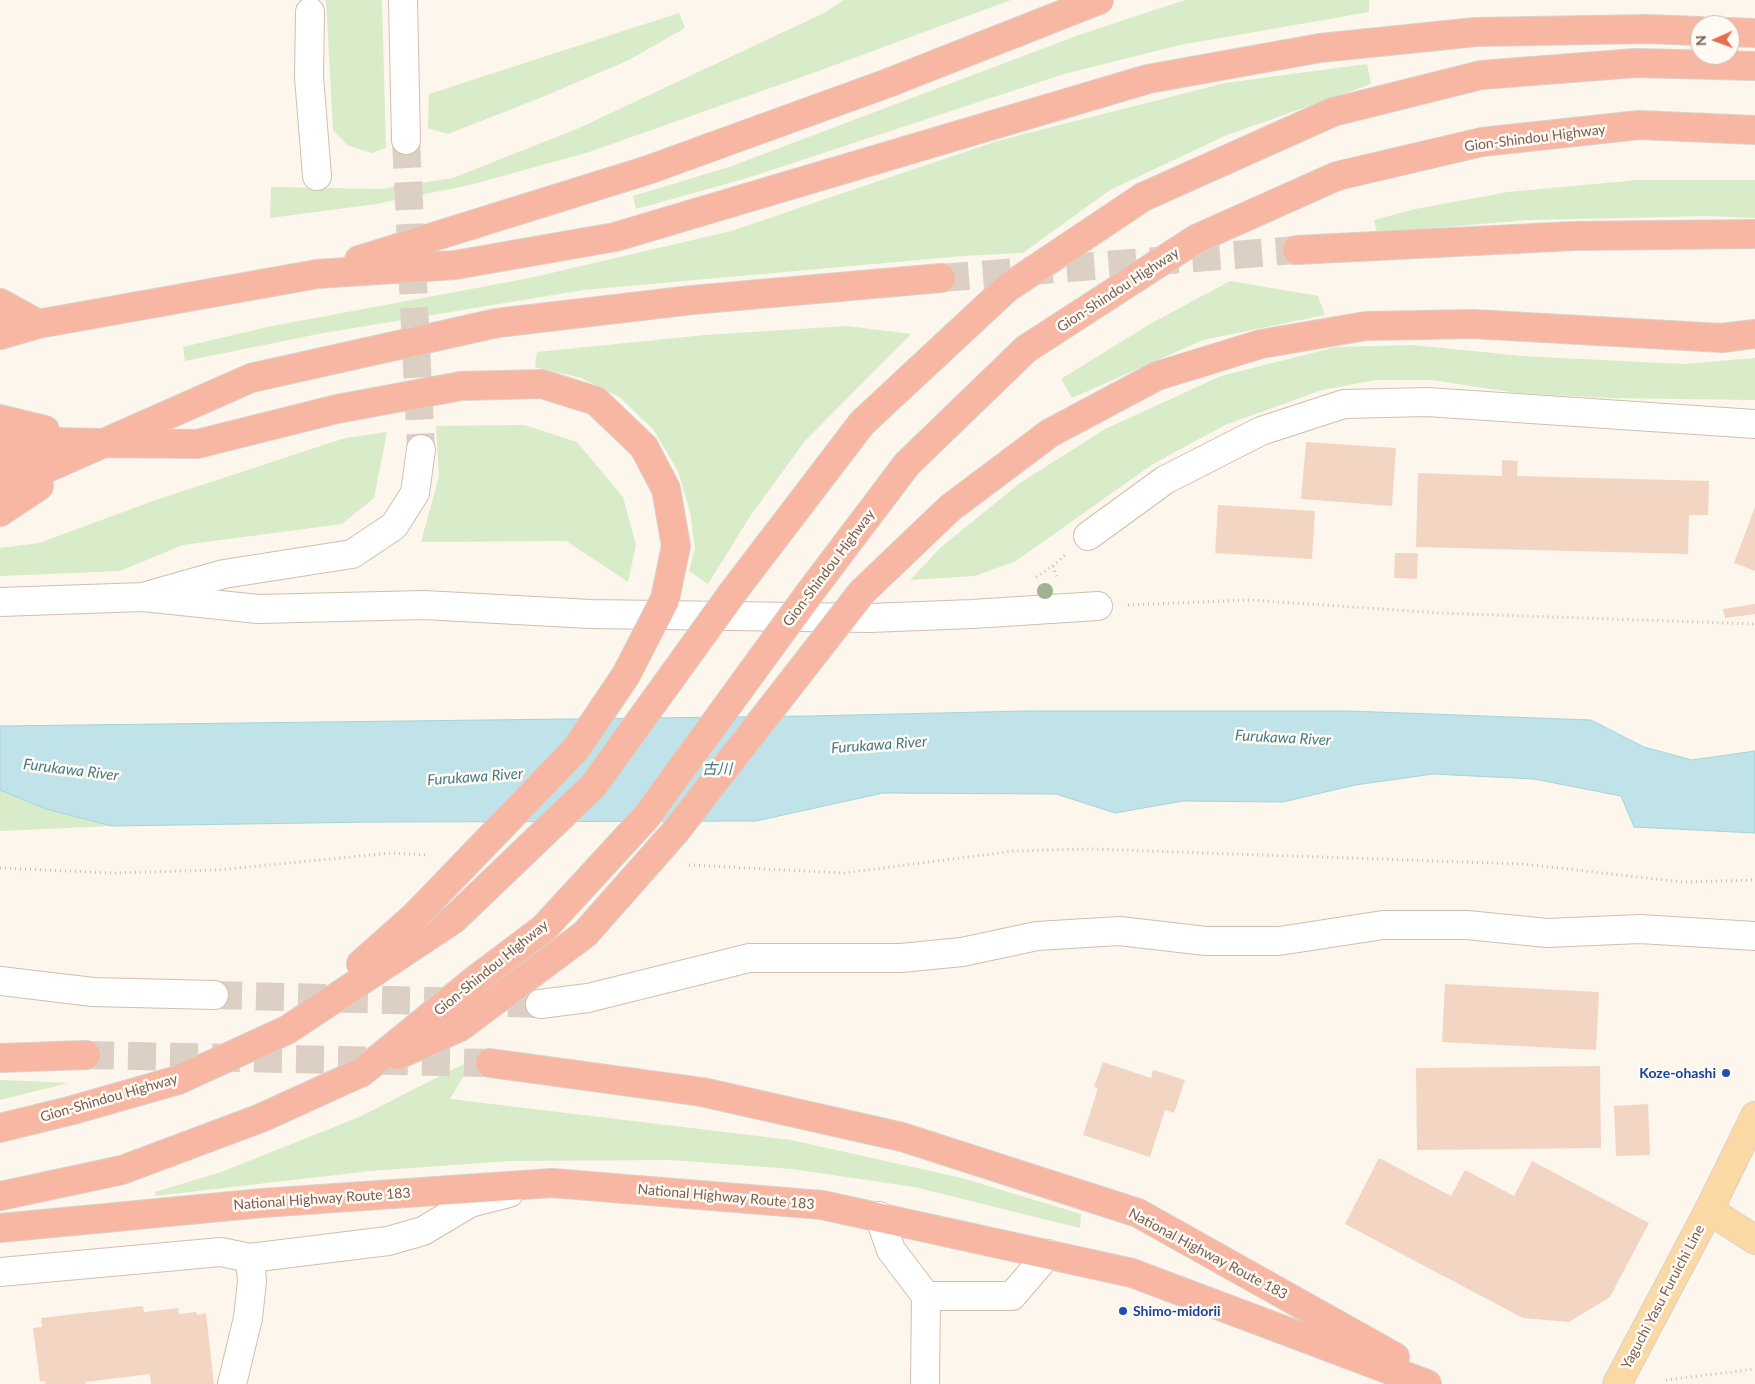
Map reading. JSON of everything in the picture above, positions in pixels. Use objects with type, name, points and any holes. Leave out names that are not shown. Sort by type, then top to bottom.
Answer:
[{"type":"highway","points":[[317,274],[648,170],[888,83],[1099,0]]},
{"type":"highway","points":[[0,335],[38,324],[317,274],[455,265],[615,238],[1148,79],[1320,48],[1476,32],[1646,29],[1690,31]]},
{"type":"highway","points":[[1740,32],[1755,33]]},
{"type":"highway","name":"Gion-Shindou Highway","points":[[0,1128],[73,1110],[178,1080],[287,1030],[454,919],[593,786],[732,592],[862,423],[1007,288],[1143,197],[1333,112],[1481,75],[1636,63],[1755,66]]},
{"type":"highway","name":"Gion-Shindou Highway","points":[[0,1196],[122,1170],[261,1118],[362,1072],[475,980],[544,928],[647,816],[808,595],[908,464],[1026,349],[1196,239],[1337,176],[1482,142],[1639,126],[1755,130]]},
{"type":"highway","points":[[1297,250],[1574,236],[1755,234]]},
{"type":"highway","points":[[0,489],[251,378],[497,323],[692,300],[941,278]]},
{"type":"highway","points":[[0,303],[38,324]]},
{"type":"highway","points":[[0,310],[38,324]]},
{"type":"highway","points":[[0,319],[38,324]]},
{"type":"highway","points":[[0,326],[38,324]]},
{"type":"highway","points":[[0,346],[38,324]]},
{"type":"highway","points":[[362,1072],[460,1027],[585,934],[675,832],[862,592],[950,508],[1050,433],[1157,376],[1261,344],[1366,326],[1473,324],[1722,338],[1755,334]]},
{"type":"highway","points":[[0,440],[102,444],[197,444],[337,409],[461,386],[542,384],[596,401],[644,447],[666,489],[676,546],[665,599],[626,675],[576,749],[416,915],[287,1030]]},
{"type":"highway","points":[[0,419],[102,444]]},
{"type":"highway","points":[[0,461],[102,444]]},
{"type":"highway","points":[[0,512],[102,444]]},
{"type":"highway","points":[[0,1058],[86,1055]]},
{"type":"highway","name":"National Highway Route 183","points":[[490,1063],[702,1092],[902,1137],[1138,1213],[1442,1384]]},
{"type":"highway","name":"National Highway Route 183","points":[[0,1228],[263,1203],[552,1183],[822,1205],[1132,1273],[1427,1384]]},
{"type":"main road","name":"Yaguchi Yasu Furuichi Line","points":[[1617,1384],[1709,1210],[1755,1116]]},
{"type":"main road","name":"Yaguchi Yasu Furuichi Line","points":[[1709,1210],[1755,1240]]},
{"type":"street","points":[[403,0],[406,140]]},
{"type":"street","points":[[310,12],[309,77],[317,176]]},
{"type":"street","points":[[1088,536],[1165,480],[1261,431],[1344,404],[1427,402],[1755,424]]},
{"type":"street","points":[[143,597],[224,574],[352,554],[394,526],[414,493],[421,448]]},
{"type":"street","points":[[0,602],[143,597],[258,610],[424,605],[590,614],[870,618],[1098,606]]},
{"type":"street","points":[[540,1004],[588,998],[749,958],[901,958],[962,952],[1037,936],[1101,932],[1119,931],[1206,941],[1279,940],[1383,924],[1468,925],[1547,933],[1640,929],[1755,936]]},
{"type":"street","points":[[0,981],[93,992],[214,995]]},
{"type":"street","points":[[0,1272],[221,1252],[250,1258],[388,1241],[423,1231],[470,1203],[552,1183]]},
{"type":"street","points":[[878,1216],[891,1250],[926,1296],[925,1384]]},
{"type":"street","points":[[926,1296],[1012,1296],[1048,1254]]},
{"type":"street","points":[[232,1384],[248,1318],[252,1281],[250,1258]]},
{"type":"path","points":[[1098,606],[1249,600],[1440,613],[1755,624]]},
{"type":"path","points":[[688,865],[844,873],[1014,851],[1090,849],[1523,864],[1683,882],[1755,880]]},
{"type":"path","points":[[0,868],[112,873],[217,870],[391,854],[430,855]]},
{"type":"path","points":[[1666,1380],[1755,1369]]},
{"type":"green space","points":[[326,0],[382,0],[386,148],[372,153],[347,145],[333,130]]},
{"type":"green space","points":[[844,0],[1011,0],[813,73],[589,152],[470,185],[376,204],[270,218],[271,187],[381,189],[453,178],[579,128],[824,13]]},
{"type":"green space","points":[[1185,0],[1369,0],[1369,12],[1180,45],[1064,74],[744,179],[636,209],[633,196],[729,167],[1079,35]]},
{"type":"green space","points":[[679,13],[685,28],[629,60],[448,134],[428,128],[429,94]]},
{"type":"green space","points":[[1367,64],[1371,84],[1227,135],[1110,190],[1023,253],[964,256],[583,290],[318,334],[185,361],[183,347],[267,327],[530,278],[731,231],[997,141],[1225,83]]},
{"type":"green space","points":[[1638,180],[1755,180],[1755,218],[1706,216],[1527,220],[1377,233],[1374,220],[1415,209],[1508,192]]},
{"type":"green space","points":[[1230,281],[1318,296],[1325,315],[1203,340],[1072,398],[1061,379],[1150,324]]},
{"type":"green space","points":[[847,326],[911,334],[804,442],[749,518],[708,584],[689,571],[695,548],[690,512],[678,471],[653,429],[619,397],[581,378],[535,367],[537,352],[705,335]]},
{"type":"green space","points":[[1413,345],[1522,356],[1683,364],[1755,358],[1755,400],[1608,398],[1517,393],[1432,380],[1376,380],[1322,390],[1225,425],[1153,464],[1016,561],[975,576],[910,580],[940,548],[1020,483],[1105,429],[1221,376],[1336,347]]},
{"type":"green space","points":[[524,425],[577,442],[623,497],[636,545],[628,582],[566,541],[421,542],[439,476],[436,426]]},
{"type":"green space","points":[[387,432],[374,498],[342,524],[183,545],[120,571],[0,576],[0,548],[39,543],[153,501],[345,438]]},
{"type":"green space","points":[[0,790],[46,809],[112,826],[0,831]]},
{"type":"green space","points":[[474,1059],[450,1099],[791,1140],[962,1178],[1081,1214],[1080,1228],[914,1187],[792,1169],[671,1160],[509,1161],[370,1171],[155,1196],[155,1192],[221,1172],[357,1118]]},
{"type":"green space","points":[[0,1080],[4,1080],[68,1083],[0,1100]]},
{"type":"water","name":"古川","points":[[1026,711],[1350,711],[1591,720],[1644,747],[1692,760],[1755,751],[1755,833],[1634,827],[1621,796],[1534,779],[1433,774],[1355,785],[1283,802],[1183,801],[1115,813],[1056,794],[883,793],[756,821],[373,822],[112,826],[46,809],[0,790],[0,726],[810,716]]},
{"type":"building","points":[[1306,442],[1396,448],[1392,506],[1301,499]]},
{"type":"building","points":[[1502,460],[1518,461],[1517,476],[1709,481],[1708,515],[1689,515],[1688,554],[1416,547],[1418,473],[1502,476]]},
{"type":"building","points":[[1218,505],[1315,511],[1312,559],[1215,553]]},
{"type":"building","points":[[1755,507],[1755,571],[1734,563]]},
{"type":"building","points":[[1395,553],[1418,553],[1417,579],[1394,578]]},
{"type":"building","points":[[1755,604],[1755,614],[1725,618],[1723,609]]},
{"type":"building","points":[[1445,984],[1599,992],[1596,1050],[1442,1042]]},
{"type":"building","points":[[1103,1062],[1151,1078],[1153,1070],[1185,1080],[1174,1113],[1165,1110],[1150,1157],[1083,1135],[1098,1088],[1094,1087]]},
{"type":"building","points":[[1600,1066],[1601,1148],[1417,1150],[1416,1068]]},
{"type":"building","points":[[1648,1104],[1650,1155],[1616,1156],[1614,1106]]},
{"type":"building","points":[[1379,1158],[1451,1196],[1465,1170],[1514,1196],[1532,1161],[1649,1223],[1610,1297],[1569,1322],[1523,1318],[1345,1224]]},
{"type":"building","points":[[143,1306],[144,1312],[178,1308],[179,1314],[196,1312],[197,1315],[206,1313],[214,1384],[151,1384],[150,1374],[86,1382],[86,1384],[45,1384],[45,1381],[40,1382],[33,1328],[42,1327],[41,1318]]},
{"type":"tunnel","points":[[406,140],[421,449]]},
{"type":"tunnel","points":[[941,278],[1297,250]]},
{"type":"tunnel","points":[[214,995],[540,1004]]},
{"type":"tunnel","points":[[86,1055],[490,1063]]},
{"type":"place","name":"Koze-ohashi","points":[[1726,1073]]},
{"type":"place","name":"Shimo-midorii","points":[[1123,1311]]},
{"type":"water label","name":"Furukawa River","points":[[1283,738]]},
{"type":"water label","name":"Furukawa River","points":[[879,745]]},
{"type":"water label","name":"Furukawa River","points":[[71,770]]},
{"type":"water label","name":"Furukawa River","points":[[475,777]]}]
